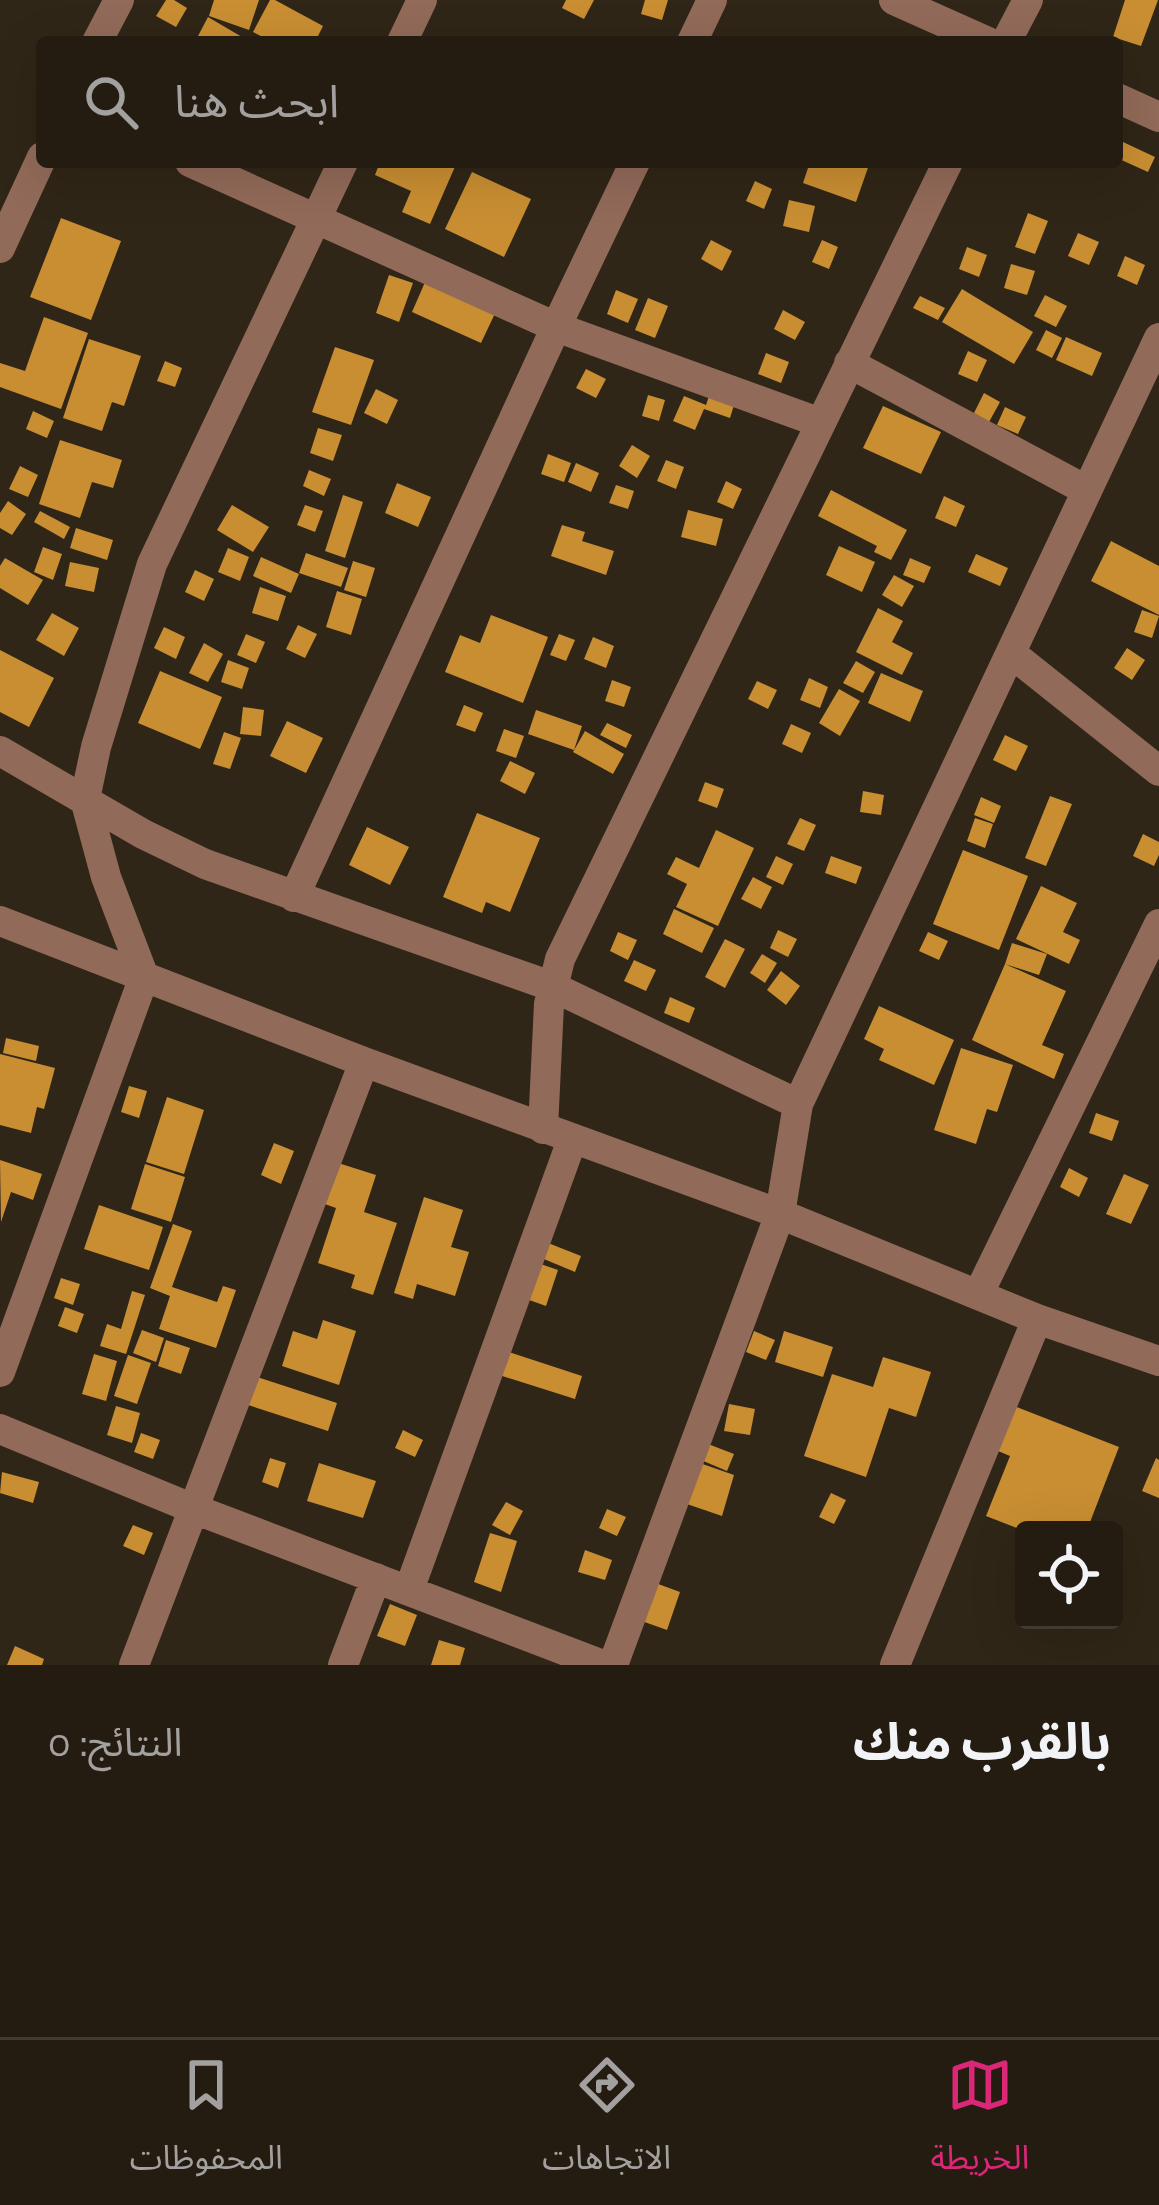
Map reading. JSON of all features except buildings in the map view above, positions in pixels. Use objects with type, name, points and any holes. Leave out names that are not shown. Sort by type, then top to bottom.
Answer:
[{"type":"street","points":[[101,36],[119,0]]},
{"type":"street","points":[[405,36],[422,0]]},
{"type":"street","points":[[695,36],[712,0]]},
{"type":"street","points":[[894,0],[975,36]]},
{"type":"street","points":[[1009,36],[1028,0]]},
{"type":"street","points":[[1123,101],[1159,117]]},
{"type":"street","points":[[0,248],[37,168]]},
{"type":"street","points":[[203,168],[556,327],[820,423]]},
{"type":"street","points":[[0,1372],[144,977],[106,877],[85,800],[96,746],[152,564],[340,168]]},
{"type":"street","points":[[294,897],[632,168]]},
{"type":"street","points":[[409,1590],[558,1135],[551,986],[560,959],[945,168]]},
{"type":"street","points":[[613,1665],[780,1214],[798,1104],[1159,338]]},
{"type":"street","points":[[849,363],[1086,490]]},
{"type":"street","points":[[1012,654],[1159,771]]},
{"type":"street","points":[[0,751],[143,834],[205,864],[551,986],[798,1104]]},
{"type":"street","points":[[0,921],[558,1135],[780,1214],[1037,1318],[1159,1360]]},
{"type":"street","points":[[978,1295],[1159,924]]},
{"type":"street","points":[[134,1665],[364,1062]]},
{"type":"street","points":[[895,1665],[1037,1318]]},
{"type":"street","points":[[0,1429],[194,1509],[603,1665]]},
{"type":"street","points":[[343,1665],[376,1578]]}]
